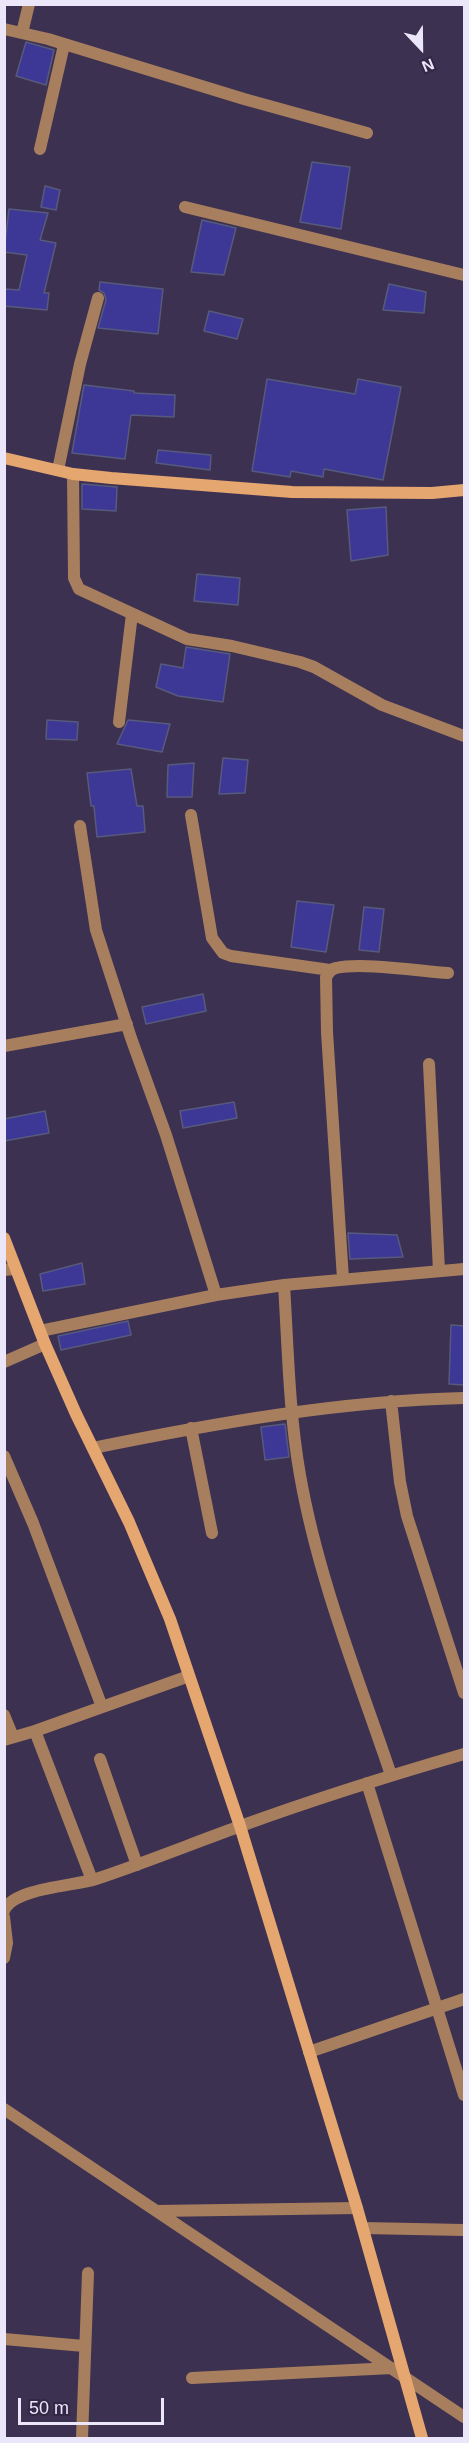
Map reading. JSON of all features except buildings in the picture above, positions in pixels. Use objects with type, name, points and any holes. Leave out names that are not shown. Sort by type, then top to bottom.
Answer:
[{"type":"street","points":[[22,33],[29,4]]},
{"type":"street","points":[[4,29],[368,133]]},
{"type":"street","points":[[40,149],[64,45]]},
{"type":"street","points":[[185,207],[465,275]]},
{"type":"street","points":[[58,470],[80,364],[98,298]]},
{"type":"street","points":[[4,458],[73,474],[292,492],[432,493],[465,490]]},
{"type":"street","points":[[73,474],[75,584],[87,594],[187,639],[232,646],[314,667],[382,705],[465,736]]},
{"type":"street","points":[[119,722],[132,614]]},
{"type":"street","points":[[191,815],[208,926],[212,939],[223,953],[241,958],[330,970],[363,967],[448,973]]},
{"type":"street","points":[[80,826],[96,930],[166,1135],[216,1295]]},
{"type":"street","points":[[330,970],[326,977],[327,1032],[343,1279]]},
{"type":"street","points":[[4,1047],[127,1024]]},
{"type":"street","points":[[429,1064],[439,1270]]},
{"type":"street","points":[[4,1238],[10,1269],[129,1522],[170,1619],[240,1826],[363,2228],[422,2439]]},
{"type":"street","points":[[40,1330],[216,1295],[284,1285],[465,1269]]},
{"type":"street","points":[[284,1285],[293,1412],[300,1473],[317,1548],[391,1775]]},
{"type":"street","points":[[4,1362],[45,1344]]},
{"type":"street","points":[[93,1448],[191,1428],[293,1412],[391,1401],[465,1398]]},
{"type":"street","points":[[391,1401],[406,1516],[465,1693]]},
{"type":"street","points":[[191,1428],[212,1533]]},
{"type":"street","points":[[4,1456],[33,1523],[102,1707]]},
{"type":"street","points":[[4,1715],[9,1739],[189,1676]]},
{"type":"street","points":[[35,1731],[93,1880]]},
{"type":"street","points":[[4,1911],[10,1900],[18,1897],[47,1888],[93,1880],[240,1826],[391,1775],[464,1757]]},
{"type":"street","points":[[100,1759],[136,1865]]},
{"type":"street","points":[[367,1783],[465,2095]]},
{"type":"street","points":[[4,1917],[7,1943],[4,1958]]},
{"type":"street","points":[[309,2052],[465,1999]]},
{"type":"street","points":[[4,2109],[465,2417]]},
{"type":"street","points":[[157,2211],[357,2208]]},
{"type":"street","points":[[363,2228],[465,2230]]},
{"type":"street","points":[[82,2439],[88,2273]]},
{"type":"street","points":[[4,2339],[84,2346]]},
{"type":"street","points":[[192,2378],[392,2368]]}]
